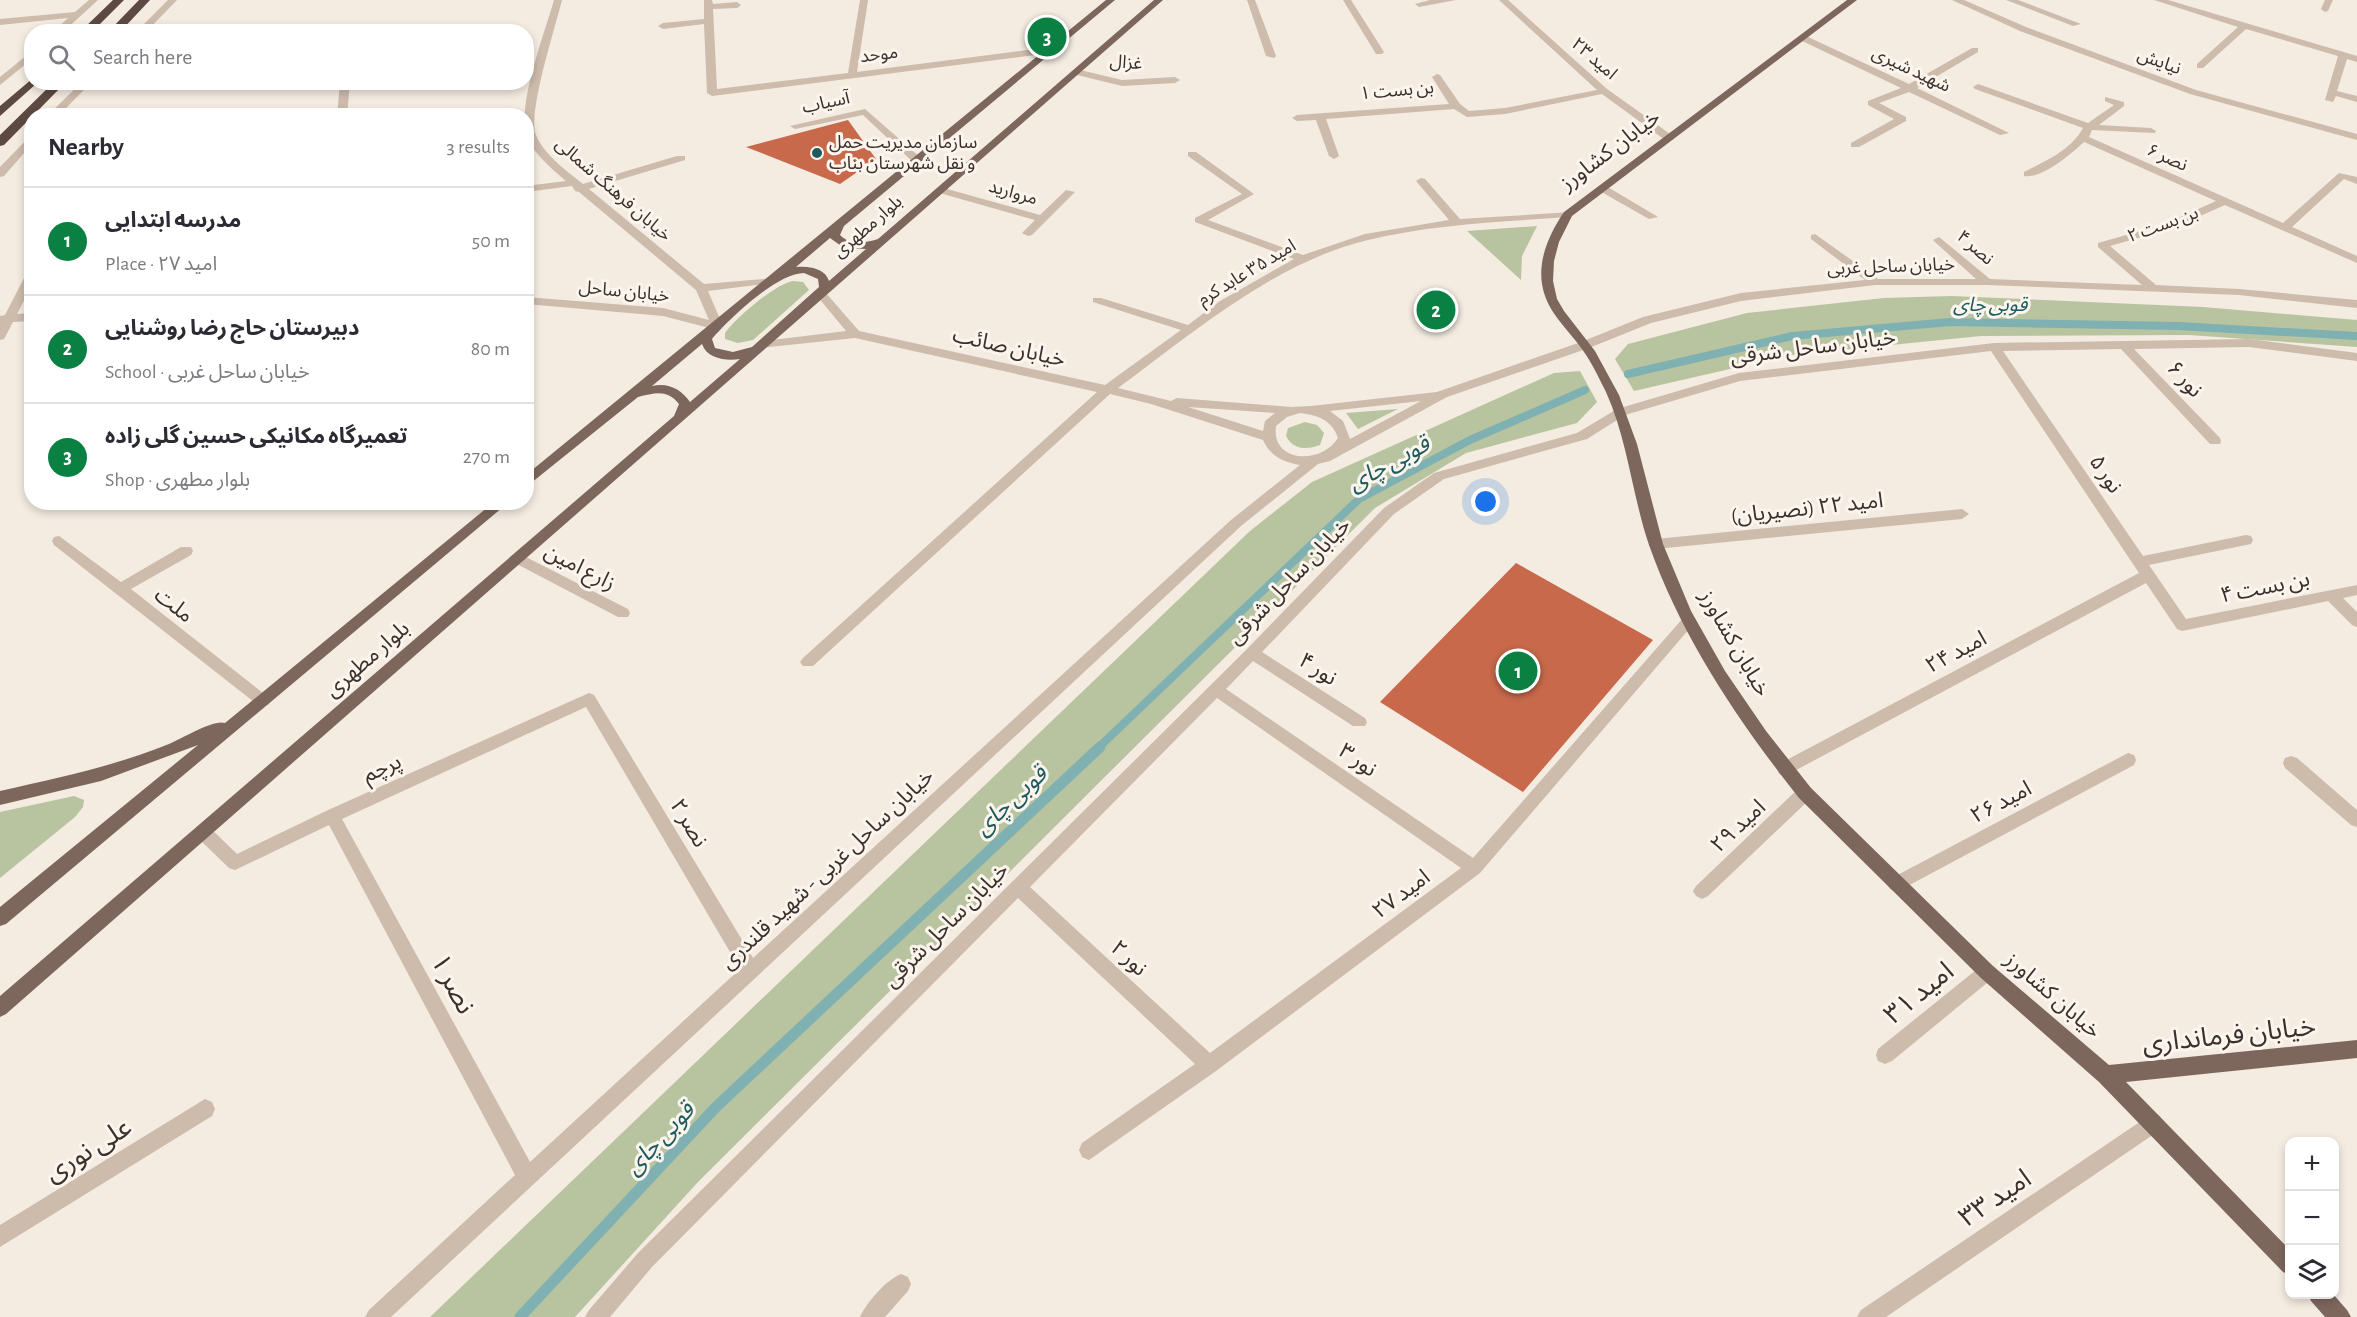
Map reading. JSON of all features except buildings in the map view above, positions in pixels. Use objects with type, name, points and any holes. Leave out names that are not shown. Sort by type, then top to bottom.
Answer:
[{"type":"highway","points":[[94,24],[119,0]]},
{"type":"highway","points":[[120,24],[145,0]]},
{"type":"highway","points":[[0,112],[24,90]]},
{"type":"highway","points":[[34,108],[52,90]]},
{"type":"highway","points":[[0,142],[24,118]]},
{"type":"main road","name":"بلوار مطهری","points":[[717,326],[1111,0]]},
{"type":"main road","name":"بلوار مطهری","points":[[0,1008],[1159,0]]},
{"type":"main road","name":"خیابان کشاورز","points":[[1852,0],[1568,214],[1552,242],[1546,268],[1547,282],[1557,310],[1586,345],[1621,412],[1656,544],[1689,621],[1734,698],[1785,769],[1805,793],[1987,972],[2106,1075],[2285,1261]]},
{"type":"main road","points":[[840,224],[834,234],[842,244],[870,246],[885,238]]},
{"type":"main road","points":[[772,279],[789,271],[809,270],[823,277],[826,282],[820,294]]},
{"type":"main road","points":[[717,326],[706,339],[706,345],[717,354],[747,354],[764,345]]},
{"type":"main road","points":[[534,476],[717,326]]},
{"type":"main road","points":[[629,398],[637,393],[659,388],[678,393],[685,404],[680,417]]},
{"type":"main road","name":"بلوار مطهری","points":[[0,918],[493,510]]},
{"type":"main road","points":[[0,798],[101,774],[162,753],[214,732],[263,701]]},
{"type":"main road","name":"خیابان فرمانداری","points":[[2106,1075],[2357,1049]]},
{"type":"main road","points":[[2323,1299],[2340,1317]]},
{"type":"street","points":[[66,24],[93,0]]},
{"type":"street","points":[[148,24],[173,0]]},
{"type":"street","name":"خیابان فرهنگ شمالی","points":[[534,89],[558,0]]},
{"type":"street","points":[[852,76],[864,0]]},
{"type":"street","points":[[1251,0],[1271,56]]},
{"type":"street","points":[[1347,0],[1379,52]]},
{"type":"street","points":[[1419,4],[1452,0]]},
{"type":"street","name":"امید ۲۳","points":[[1503,0],[1604,91],[1669,138]]},
{"type":"street","name":"نیایش","points":[[1956,0],[2022,29],[2193,92],[2357,137]]},
{"type":"street","points":[[2010,0],[2076,24]]},
{"type":"street","points":[[2158,0],[2357,59]]},
{"type":"street","points":[[663,26],[709,21],[709,4],[737,5]]},
{"type":"street","points":[[0,22],[78,14]]},
{"type":"street","name":"موحد","points":[[709,21],[712,93],[1051,50]]},
{"type":"street","points":[[2200,66],[2244,26]]},
{"type":"street","name":"شهید شیری","points":[[1803,38],[2004,133]]},
{"type":"street","points":[[1855,145],[1902,119],[1871,103],[1910,88],[1975,50]]},
{"type":"street","points":[[2343,55],[2332,96],[2357,99]]},
{"type":"street","points":[[0,82],[24,61]]},
{"type":"street","name":"غزال","points":[[1077,72],[1122,83],[1174,80]]},
{"type":"street","points":[[1437,77],[1456,106]]},
{"type":"street","points":[[1978,87],[2089,127],[2151,130]]},
{"type":"street","points":[[60,108],[80,90]]},
{"type":"street","points":[[343,108],[344,90]]},
{"type":"street","name":"خیابان فرهنگ شمالی","points":[[531,108],[534,90]]},
{"type":"street","name":"بن بست ۱","points":[[1297,118],[1456,106],[1467,114],[1505,111],[1604,91]]},
{"type":"street","points":[[2028,174],[2058,159],[2083,138],[2089,127],[2121,104],[2108,99]]},
{"type":"street","name":"آسیاب","points":[[795,126],[865,111],[917,160]]},
{"type":"street","points":[[1320,117],[1334,156]]},
{"type":"street","name":"نصر ۶","points":[[2083,138],[2357,260]]},
{"type":"street","name":"خیابان فرهنگ شمالی","points":[[534,139],[552,164],[576,186],[701,288],[717,326]]},
{"type":"street","points":[[0,174],[24,146]]},
{"type":"street","points":[[1192,154],[1249,194],[1199,220],[1303,259]]},
{"type":"street","points":[[534,189],[576,186],[681,158]]},
{"type":"street","points":[[2285,227],[2343,176],[2357,181]]},
{"type":"street","points":[[1420,181],[1457,222]]},
{"type":"street","points":[[1602,188],[1653,217]]},
{"type":"street","name":"مروارید","points":[[940,190],[1043,219]]},
{"type":"street","points":[[1028,233],[1070,192]]},
{"type":"street","name":"بن بست ۲","points":[[2155,290],[2102,245],[2169,226],[2224,202]]},
{"type":"street","name":"امید ۳۵ عابد کرم","points":[[808,662],[1107,390],[1224,304],[1303,259],[1365,237],[1457,222],[1568,214]]},
{"type":"street","points":[[1815,237],[1875,282]]},
{"type":"street","name":"نصر ۴","points":[[1940,240],[1987,282]]},
{"type":"street","points":[[701,288],[772,279]]},
{"type":"street","name":"خیابان ساحل غربی","points":[[1336,452],[1443,394],[1586,345],[1647,320],[1741,297],[1875,282],[1987,282],[2239,292],[2357,304]]},
{"type":"street","points":[[0,336],[4,319],[24,287]]},
{"type":"street","points":[[820,294],[855,334]]},
{"type":"street","points":[[1097,300],[1190,329]]},
{"type":"street","name":"خیابان ساحل","points":[[534,301],[663,312],[717,326]]},
{"type":"street","points":[[4,319],[24,318]]},
{"type":"street","name":"خیابان صائب","points":[[764,345],[855,334],[1154,400],[1267,437]]},
{"type":"street","name":"خیابان ساحل شرقی","points":[[596,1317],[645,1260],[1252,653],[1389,511],[1439,476],[1582,436],[1621,412],[1739,377],[1994,347],[2249,343],[2357,357]]},
{"type":"street","name":"نور ۶","points":[[2124,345],[2215,441]]},
{"type":"street","name":"نور ۵","points":[[1994,347],[2182,625]]},
{"type":"street","name":"خیابان ساحل غربی","points":[[1310,409],[1443,394]]},
{"type":"street","name":"خیابان صائب","points":[[1154,400],[1290,411]]},
{"type":"street","points":[[1310,409],[1331,416],[1343,430],[1344,438],[1336,452],[1314,460],[1289,458],[1278,452],[1267,437],[1269,424],[1290,411],[1310,409]]},
{"type":"street","name":"خیابان ساحل غربی - شهید قلندری","points":[[376,1317],[1236,523],[1314,460]]},
{"type":"street","name":"امید ۲۲ (نصیریان)","points":[[1656,544],[1962,514]]},
{"type":"street","points":[[2144,568],[2247,540]]},
{"type":"street","name":"ملت","points":[[58,541],[263,701]]},
{"type":"street","points":[[120,589],[186,551]]},
{"type":"street","name":"زارع امین","points":[[518,558],[623,613]]},
{"type":"street","name":"امید ۲۴","points":[[1785,769],[2144,568]]},
{"type":"street","name":"بن بست ۴","points":[[2182,625],[2357,591]]},
{"type":"street","points":[[2331,596],[2357,621]]},
{"type":"street","name":"امید ۲۷","points":[[1089,1150],[1209,1065],[1474,868],[1689,621]]},
{"type":"street","name":"نور ۴","points":[[1252,653],[1359,722]]},
{"type":"street","name":"نور ۳","points":[[1215,688],[1474,868]]},
{"type":"street","name":"نصر ۲","points":[[589,699],[750,970]]},
{"type":"street","name":"پرچم","points":[[203,832],[236,863],[332,816],[589,699]]},
{"type":"street","name":"امید ۲۶","points":[[1896,884],[2128,760]]},
{"type":"street","points":[[2291,763],[2357,820]]},
{"type":"street","name":"امید ۲۹","points":[[1702,891],[1805,793]]},
{"type":"street","name":"نصر ۱","points":[[332,816],[527,1177]]},
{"type":"street","name":"نور ۲","points":[[1017,886],[1209,1065]]},
{"type":"street","name":"امید ۳۱","points":[[1885,1055],[1987,972]]},
{"type":"street","name":"علی نوری","points":[[0,1237],[205,1109]]},
{"type":"street","name":"امید ۳۳","points":[[1868,1317],[2153,1123]]},
{"type":"street","points":[[871,1317],[901,1284]]},
{"type":"green space","points":[[1537,226],[1522,256],[1521,280],[1467,231]]},
{"type":"green space","points":[[793,281],[803,282],[809,290],[753,340],[738,343],[725,339],[725,333],[747,311],[776,288]]},
{"type":"green space","points":[[1951,296],[2203,307],[2357,320],[2357,347],[2189,335],[1981,336],[1791,355],[1634,391],[1615,359],[1628,344],[1747,313],[1884,298]]},
{"type":"green space","points":[[1580,371],[1597,402],[1577,423],[1466,453],[1375,508],[698,1182],[575,1317],[430,1317],[1250,531],[1312,482],[1554,373]]},
{"type":"green space","points":[[1398,409],[1358,429],[1346,413]]},
{"type":"green space","points":[[1305,422],[1317,425],[1324,433],[1320,445],[1301,448],[1289,441],[1286,436],[1288,428]]},
{"type":"green space","points":[[74,796],[84,800],[83,807],[75,817],[0,878],[0,812]]},
{"type":"waterway","name":"قوبی چای","points":[[1628,374],[1792,336],[1950,322],[2178,326],[2357,336]]},
{"type":"waterway","name":"قوبی چای","points":[[1098,748],[1359,499],[1470,440],[1585,390]]},
{"type":"waterway","name":"قوبی چای","points":[[520,1317],[716,1107],[1100,747]]},
{"type":"place","name":"تعمیرگاه مکانیکی حسین گلی زاده","points":[[1047,37]]},
{"type":"place","name":"سازمان مدیریت حمل و نقل شهرستان بناب","points":[[817,153]]},
{"type":"place","name":"دبیرستان حاج رضا روشنایی","points":[[1436,310]]},
{"type":"place","name":"مدرسه ابتدایی","points":[[1518,671]]}]
